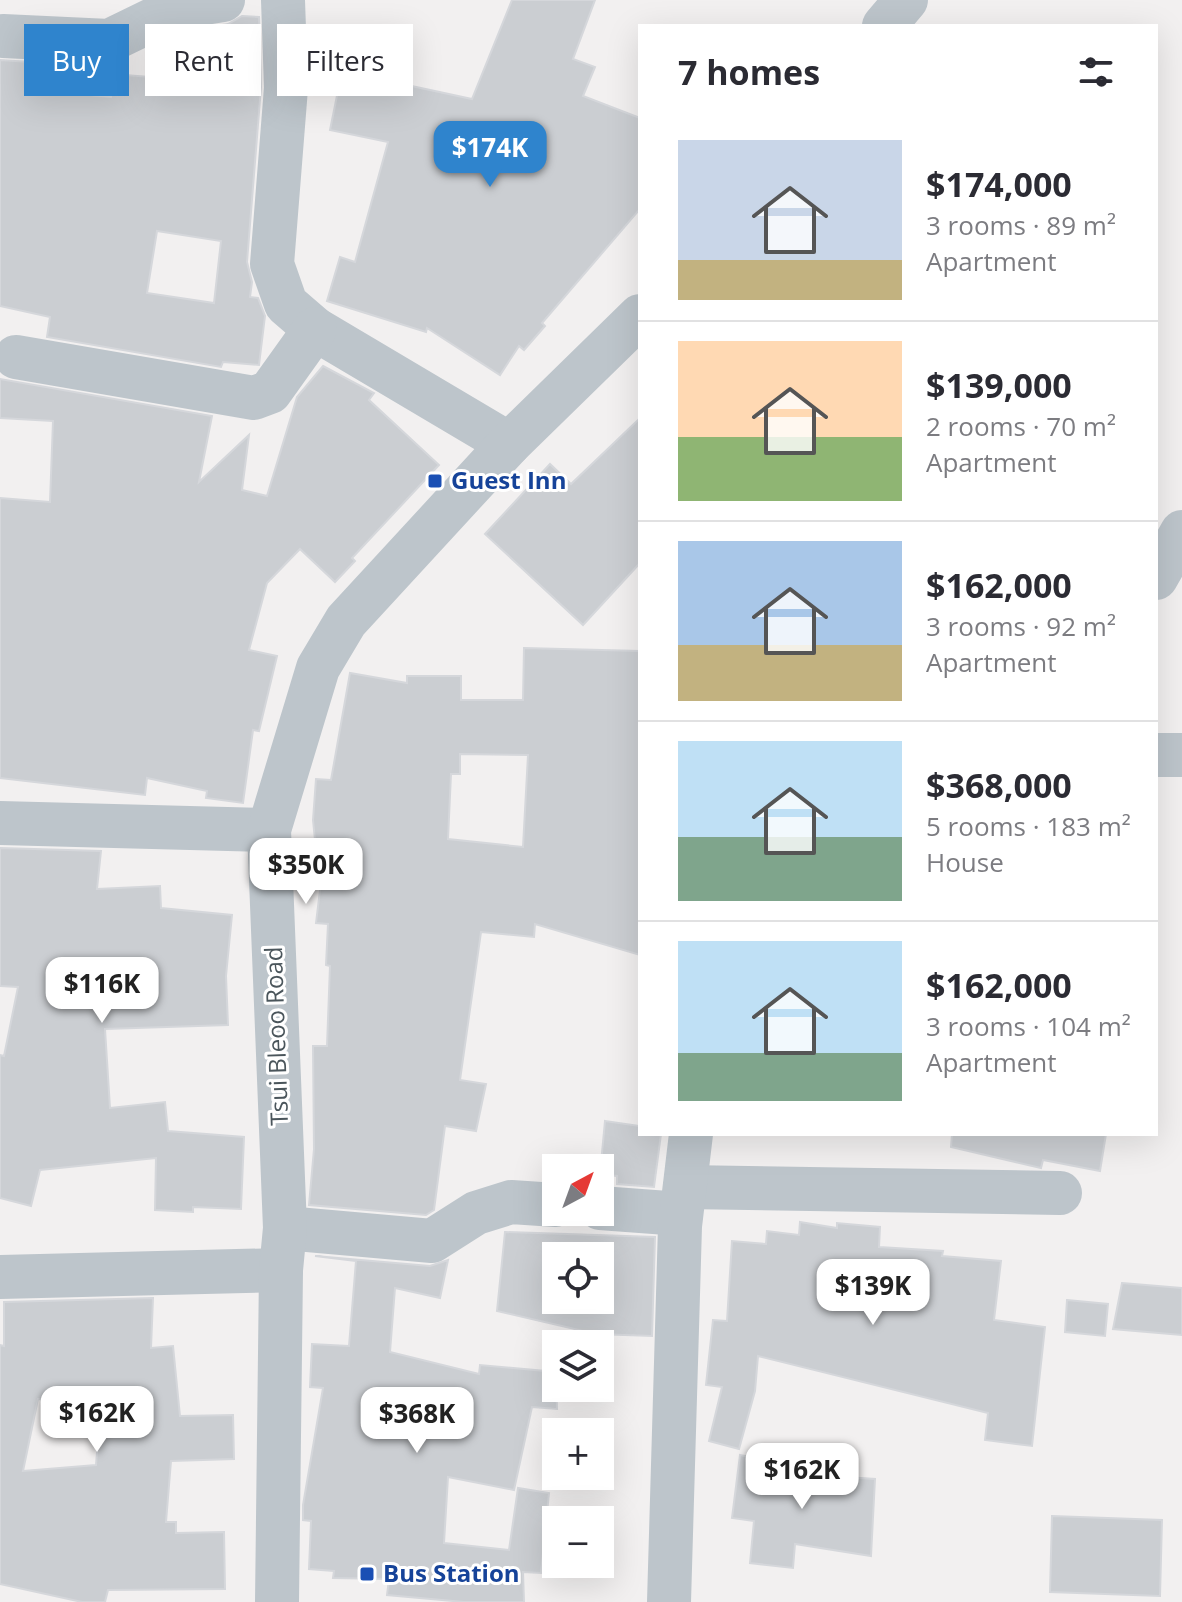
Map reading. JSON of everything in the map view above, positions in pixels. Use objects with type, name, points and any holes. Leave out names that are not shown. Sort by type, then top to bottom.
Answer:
[{"type":"street","points":[[3,36],[109,41],[179,7],[223,0]]},
{"type":"street","points":[[283,0],[286,88],[272,264],[286,304],[315,329],[509,444]]},
{"type":"street","points":[[886,24],[906,0]]},
{"type":"street","name":"Tsui Bleoo Road","points":[[277,1602],[283,1249],[269,830],[318,668],[346,621],[509,444],[638,318]]},
{"type":"street","points":[[16,357],[254,398],[270,392],[315,329]]},
{"type":"street","points":[[1158,574],[1182,532]]},
{"type":"street","points":[[1158,755],[1182,755]]},
{"type":"street","points":[[0,823],[269,830]]},
{"type":"street","points":[[669,1602],[683,1200],[691,1136]]},
{"type":"street","points":[[614,1207],[683,1200],[1060,1193]]},
{"type":"street","points":[[0,1277],[283,1249],[432,1241],[476,1213],[511,1202],[542,1204]]},
{"type":"building","points":[[512,0],[595,0],[573,59],[595,67],[583,96],[638,117],[638,211],[542,323],[545,326],[524,350],[519,346],[500,375],[427,328],[426,332],[327,301],[340,257],[355,262],[388,142],[330,130],[337,96],[413,96],[413,86],[472,99]]},
{"type":"building","points":[[242,16],[259,17],[259,24],[228,24]]},
{"type":"building","points":[[0,60],[24,62],[24,96],[129,96],[129,75],[145,77],[145,96],[260,96],[247,262],[252,282],[250,297],[258,298],[265,316],[259,365],[223,362],[221,367],[47,337],[50,317],[0,306]],"holes":[[[157,231],[221,241],[214,303],[147,293]]]},
{"type":"building","points":[[323,366],[374,393],[369,400],[439,465],[352,558],[355,561],[335,582],[300,549],[267,583],[249,650],[277,656],[259,731],[253,730],[243,803],[206,798],[207,791],[147,778],[145,795],[0,778],[0,498],[50,502],[53,421],[0,418],[0,379],[212,416],[199,482],[249,435],[242,490],[267,496],[297,397]]},
{"type":"building","points":[[638,420],[638,565],[583,625],[485,534],[550,464],[571,484]]},
{"type":"building","points":[[524,648],[638,651],[638,954],[535,924],[534,937],[481,932],[460,1080],[486,1084],[476,1131],[445,1126],[434,1210],[426,1215],[309,1205],[314,1149],[313,1046],[327,1046],[330,966],[326,965],[328,924],[316,923],[320,890],[313,820],[316,779],[331,780],[350,673],[407,683],[407,676],[461,676],[461,700],[523,700]],"holes":[[[460,754],[528,755],[523,847],[448,839],[451,774],[460,774]]]},
{"type":"building","points":[[0,848],[101,851],[97,889],[160,886],[161,908],[232,915],[226,976],[228,1025],[105,1029],[110,1108],[165,1102],[168,1131],[244,1137],[241,1209],[193,1207],[193,1212],[155,1210],[156,1158],[40,1170],[31,1206],[0,1198],[0,1055],[4,1056],[18,987],[0,986]]},
{"type":"building","points":[[605,1121],[638,1126],[638,1136],[661,1136],[654,1187],[617,1184],[617,1176],[614,1176],[614,1154],[602,1154]]},
{"type":"building","points":[[952,1136],[1106,1136],[1100,1171],[1043,1160],[1041,1168],[951,1147]]},
{"type":"building","points":[[800,1222],[837,1228],[837,1223],[880,1227],[879,1247],[943,1251],[942,1256],[1001,1261],[994,1320],[1045,1327],[1032,1446],[985,1440],[988,1413],[758,1356],[755,1391],[739,1449],[709,1441],[722,1387],[706,1385],[713,1320],[727,1321],[732,1241],[766,1244],[767,1231],[799,1235]]},
{"type":"building","points":[[505,1232],[655,1237],[652,1336],[614,1335],[614,1330],[579,1330],[497,1311]]},
{"type":"building","points":[[315,1256],[430,1266],[448,1260],[440,1298],[395,1288],[390,1352],[479,1374],[480,1365],[542,1371],[542,1402],[557,1402],[557,1409],[532,1407],[514,1490],[448,1477],[444,1543],[509,1550],[518,1488],[549,1493],[548,1506],[542,1506],[541,1573],[523,1572],[524,1602],[464,1602],[387,1595],[389,1579],[333,1578],[334,1571],[309,1569],[311,1521],[303,1520],[303,1505],[323,1388],[310,1387],[312,1344],[349,1346],[356,1261]]},
{"type":"building","points":[[1122,1283],[1182,1288],[1182,1335],[1113,1329]]},
{"type":"building","points":[[153,1298],[151,1348],[173,1346],[180,1416],[233,1415],[234,1459],[171,1461],[166,1522],[176,1522],[176,1533],[224,1532],[225,1589],[108,1590],[105,1602],[82,1602],[0,1584],[0,1345],[4,1346],[4,1302]],"holes":[[[38,1399],[101,1400],[96,1465],[23,1471]]]},
{"type":"building","points":[[1067,1300],[1108,1304],[1105,1336],[1065,1332]]},
{"type":"building","points":[[740,1455],[805,1468],[804,1474],[875,1479],[871,1556],[795,1544],[793,1568],[750,1563],[754,1521],[732,1518]]},
{"type":"building","points":[[1052,1516],[1162,1520],[1160,1596],[1050,1592]]},
{"type":"place","name":"Guest Inn","points":[[435,481]]},
{"type":"place","name":"Bus Station","points":[[367,1574]]}]
